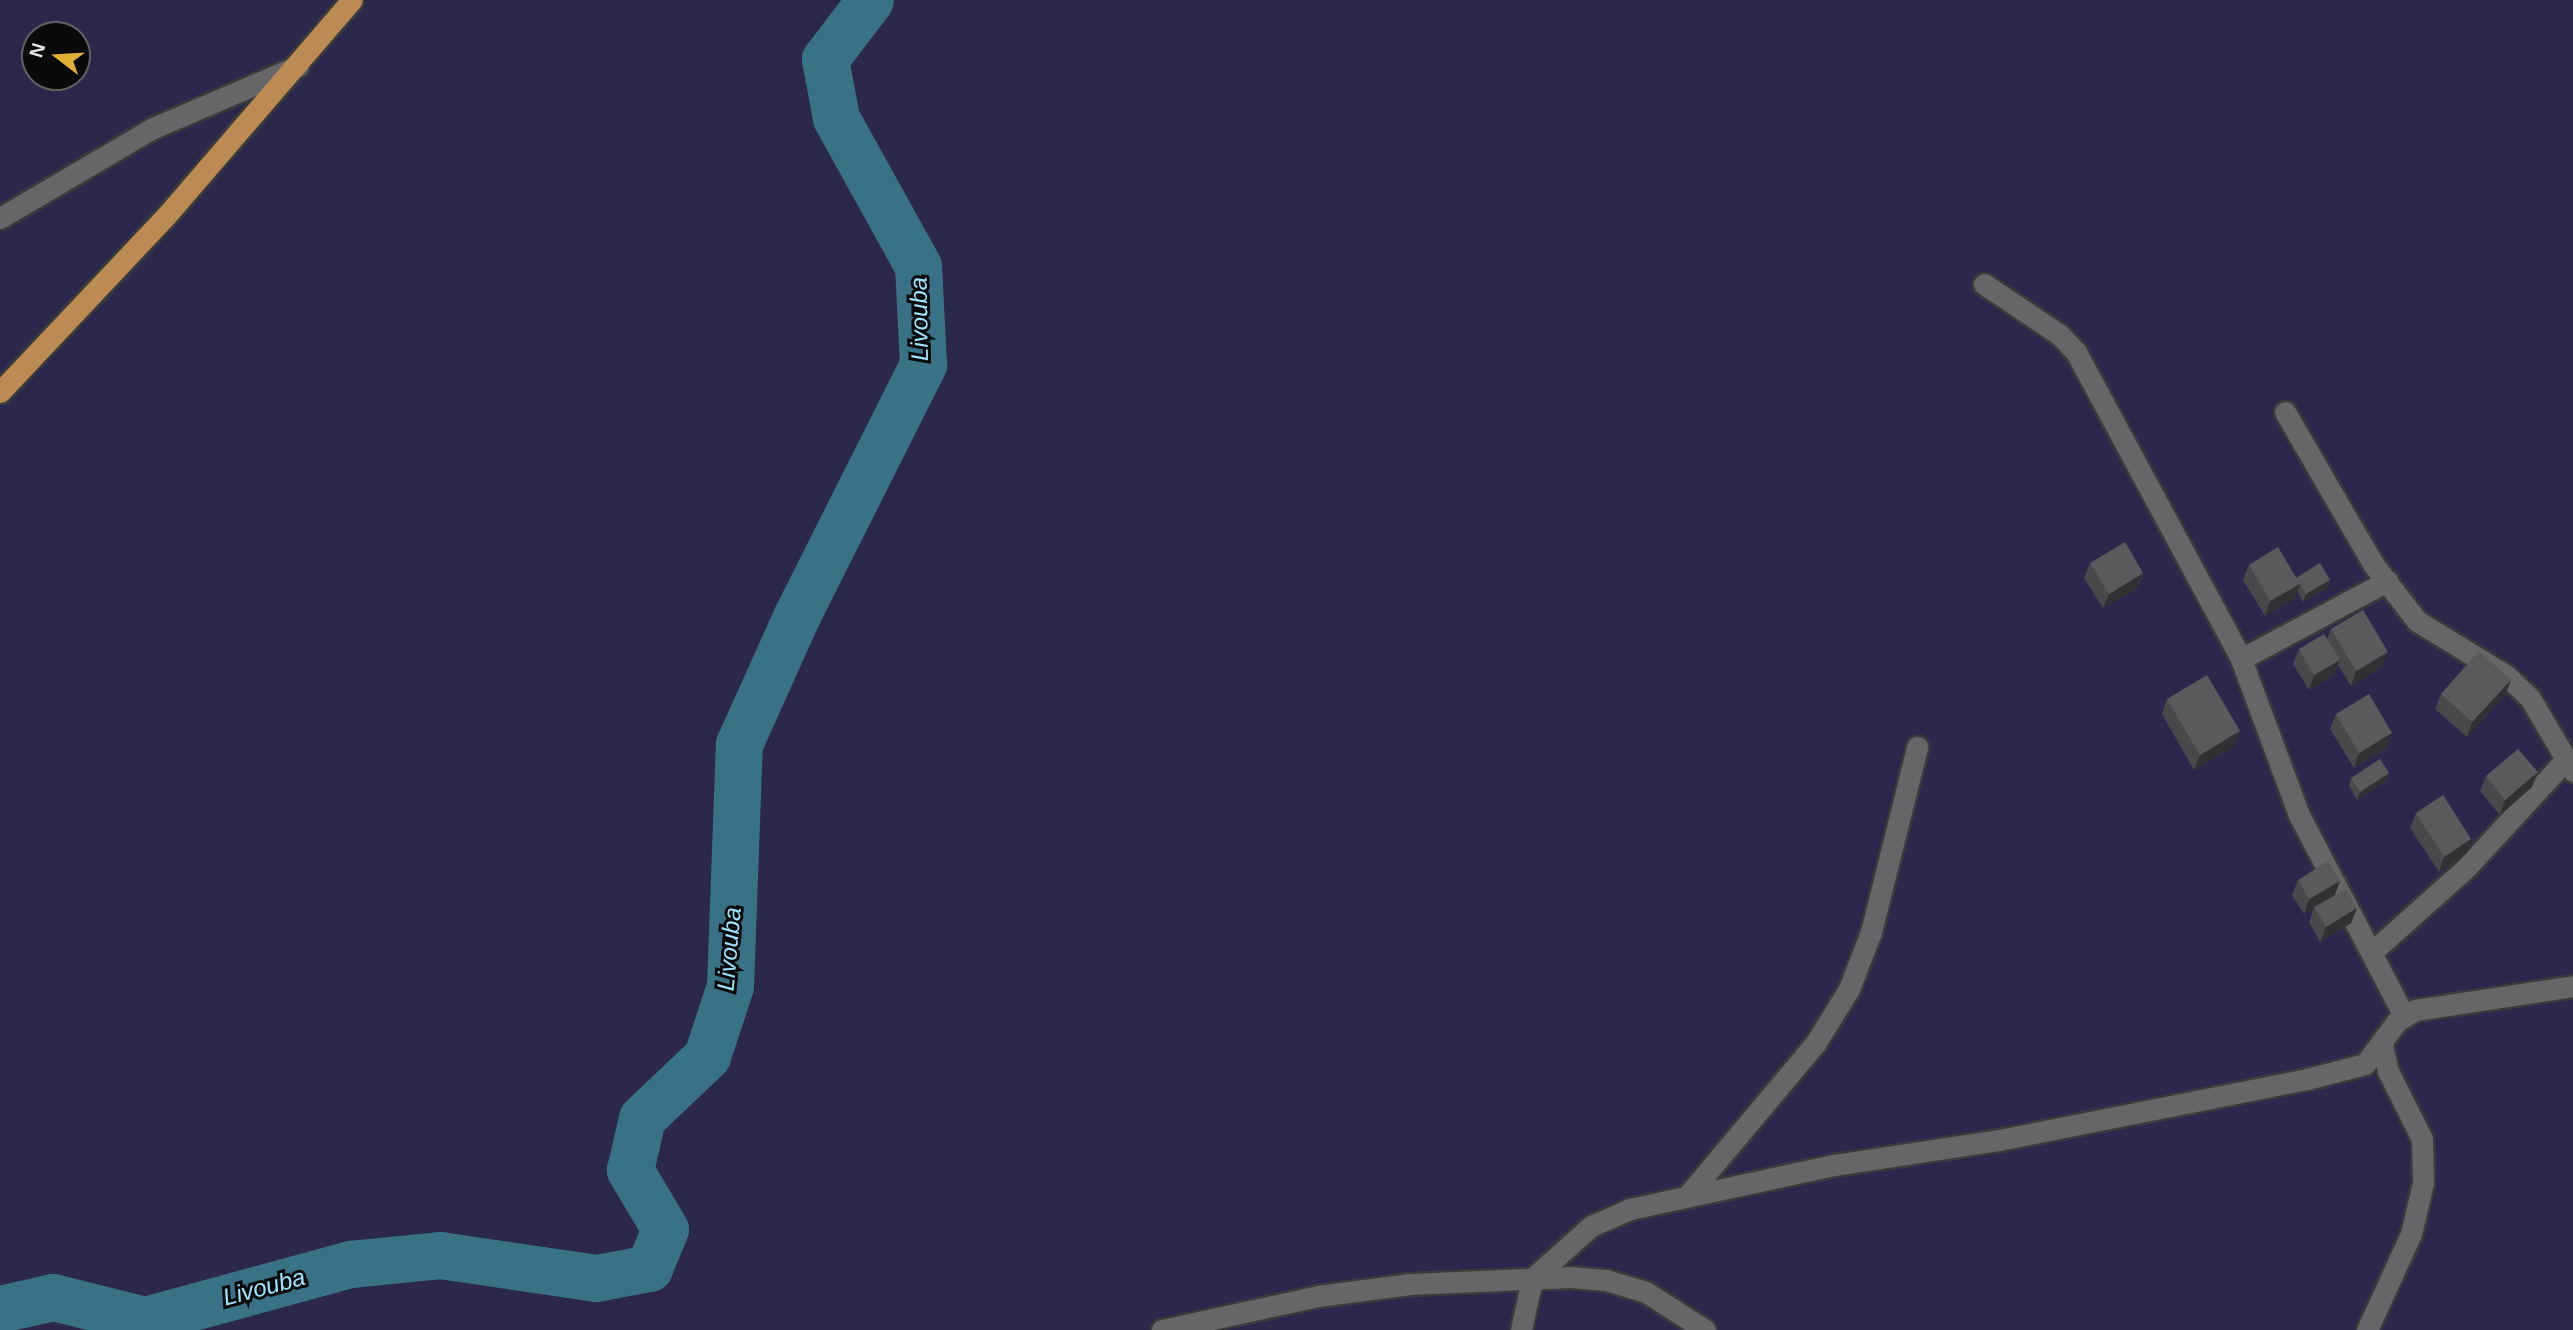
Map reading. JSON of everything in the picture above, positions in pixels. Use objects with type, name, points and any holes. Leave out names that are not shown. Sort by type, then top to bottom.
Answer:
[{"type":"highway","points":[[0,393],[166,216],[298,66],[352,0]]},
{"type":"street","points":[[0,218],[151,129],[298,66]]},
{"type":"street","points":[[1984,284],[2060,335],[2076,352],[2241,659],[2299,815],[2403,1016]]},
{"type":"street","points":[[2285,412],[2387,581],[2417,621],[2434,636],[2482,659],[2530,698],[2570,765],[2466,868],[2372,952]]},
{"type":"street","points":[[2241,659],[2387,581]]},
{"type":"street","points":[[1689,1194],[1815,1044],[1849,989],[1871,932],[1917,747]]},
{"type":"street","points":[[1521,1330],[1532,1279],[1591,1226],[1630,1209],[1689,1194],[1999,1140],[2307,1079],[2365,1064],[2403,1016],[2433,1004],[2499,1000],[2573,986]]},
{"type":"street","points":[[2367,1330],[2411,1234],[2423,1183],[2422,1139],[2388,1071],[2382,1045]]},
{"type":"street","points":[[1162,1330],[1318,1296],[1410,1284],[1532,1279],[1606,1280],[1646,1292],[1705,1330]]},
{"type":"shaded area","points":[[0,0],[2573,0],[2573,1330],[0,1330]]},
{"type":"building","points":[[2125,542],[2143,573],[2109,594],[2090,563]]},
{"type":"building","points":[[2278,547],[2300,584],[2270,601],[2249,565]]},
{"type":"building","points":[[2320,563],[2330,580],[2306,594],[2296,578]]},
{"type":"building","points":[[2363,610],[2388,652],[2356,671],[2331,629]]},
{"type":"building","points":[[2324,634],[2340,660],[2314,675],[2299,649]]},
{"type":"building","points":[[2479,651],[2511,680],[2472,722],[2441,694]]},
{"type":"building","points":[[2207,675],[2240,731],[2200,755],[2167,699]]},
{"type":"building","points":[[2369,694],[2392,733],[2359,753],[2336,714]]},
{"type":"building","points":[[2518,749],[2538,772],[2505,800],[2486,776]]},
{"type":"building","points":[[2380,759],[2389,773],[2360,792],[2351,778]]},
{"type":"building","points":[[2443,795],[2471,839],[2444,857],[2416,813]]},
{"type":"building","points":[[2328,861],[2340,881],[2309,899],[2298,880]]},
{"type":"building","points":[[2346,889],[2357,908],[2326,927],[2314,907]]},
{"type":"waterway","name":"Livouba","points":[[0,1309],[53,1297],[145,1320],[350,1264],[440,1255],[596,1278],[649,1268],[665,1229],[630,1170],[642,1118],[707,1056],[730,986],[739,744],[797,615],[923,364],[918,266],[836,118],[825,59],[870,0]]}]
